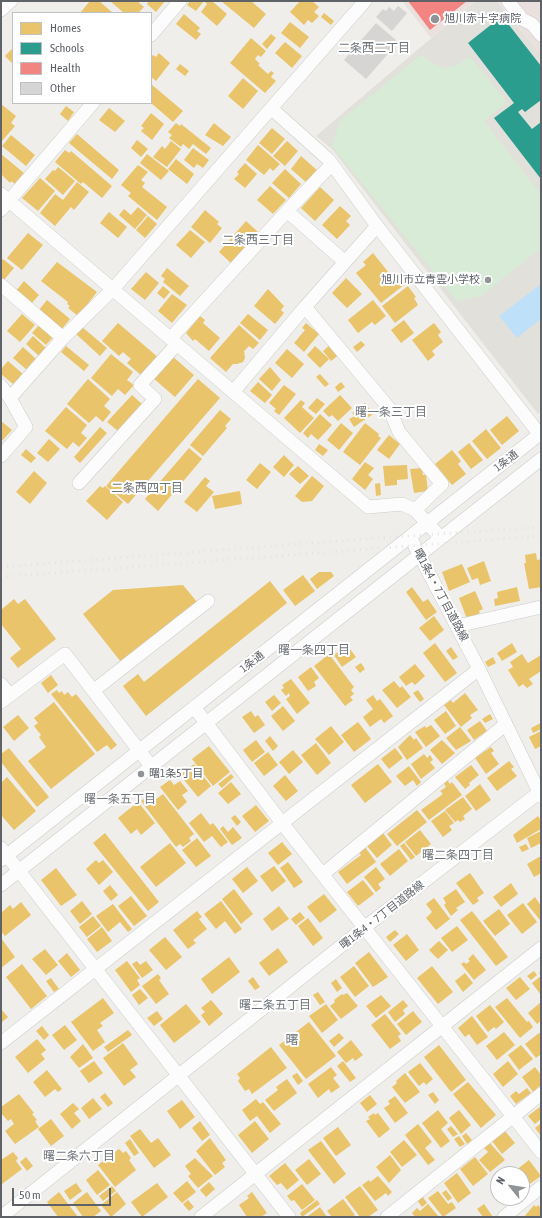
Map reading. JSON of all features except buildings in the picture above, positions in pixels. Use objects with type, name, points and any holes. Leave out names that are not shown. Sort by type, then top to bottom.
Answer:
[{"type":"street","points":[[1,10],[11,1]]},
{"type":"street","points":[[152,34],[180,1]]},
{"type":"street","points":[[10,398],[63,338],[113,289],[365,1]]},
{"type":"street","points":[[508,1],[522,19],[532,24],[541,36]]},
{"type":"street","points":[[92,104],[4,202],[113,289],[368,507],[402,504],[415,510],[441,538]]},
{"type":"street","points":[[272,109],[329,160],[377,226],[540,435]]},
{"type":"street","points":[[79,483],[155,399],[140,385],[174,341],[287,211],[332,164]]},
{"type":"street","points":[[287,211],[345,262]]},
{"type":"street","points":[[233,392],[305,307],[377,226]]},
{"type":"street","points":[[1,285],[63,338]]},
{"type":"street","points":[[305,307],[389,408],[399,432],[442,484],[415,510]]},
{"type":"street","points":[[1,386],[10,398],[26,427],[1,456]]},
{"type":"street","name":"1条通","points":[[3,855],[139,751],[540,435]]},
{"type":"street","name":"1条通","points":[[1,885],[541,459]]},
{"type":"street","name":"曙1条4・7丁目道路線","points":[[1,1217],[179,1077],[365,927],[540,793],[479,669],[410,537]]},
{"type":"street","points":[[93,691],[208,601]]},
{"type":"street","points":[[457,626],[541,607]]},
{"type":"street","points":[[1,684],[6,699],[65,654],[151,766]]},
{"type":"street","points":[[1,1043],[479,669]]},
{"type":"street","points":[[194,707],[282,823],[541,1152]]},
{"type":"street","points":[[323,874],[506,724]]},
{"type":"street","points":[[3,855],[19,871],[289,1217]]},
{"type":"street","points":[[201,1217],[541,948]]},
{"type":"street","points":[[387,1217],[541,1094]]},
{"type":"street","points":[[504,1217],[541,1187]]},
{"type":"shaded area","name":"旭川赤十字病院","points":[[402,1],[474,1],[431,38]]},
{"type":"shaded area","name":"旭川市立青雲小学校","points":[[475,1],[497,1],[541,54],[541,411],[538,414],[332,149],[316,136]]},
{"type":"shaded area","name":"旭川赤十字病院","points":[[498,1],[541,1],[541,54]]},
{"type":"green space","name":"旭川市立青雲小学校","points":[[421,55],[440,67],[445,68],[455,65],[470,57],[507,102],[484,121],[541,194],[541,248],[481,296],[457,301],[332,146],[340,121]]},
{"type":"water","points":[[541,284],[541,319],[517,338],[499,316]]},
{"type":"railway","points":[[1,567],[541,527]]},
{"type":"railway","points":[[1,577],[541,536]]},
{"type":"place","name":"旭川赤十字病院","points":[[435,19]]},
{"type":"place","name":"旭川市立青雲小学校","points":[[488,280]]},
{"type":"place","name":"曙1条5丁目","points":[[141,774]]},
{"type":"district","name":"二条西二丁目","points":[[374,48]]},
{"type":"district","name":"二条西三丁目","points":[[258,240]]},
{"type":"district","name":"曙一条三丁目","points":[[391,412]]},
{"type":"district","name":"二条西四丁目","points":[[147,488]]},
{"type":"district","name":"曙一条四丁目","points":[[314,650]]},
{"type":"district","name":"曙一条五丁目","points":[[120,799]]},
{"type":"district","name":"曙二条四丁目","points":[[458,855]]},
{"type":"district","name":"曙二条五丁目","points":[[275,1005]]},
{"type":"district","name":"曙","points":[[292,1040]]},
{"type":"district","name":"曙二条六丁目","points":[[79,1156]]}]
